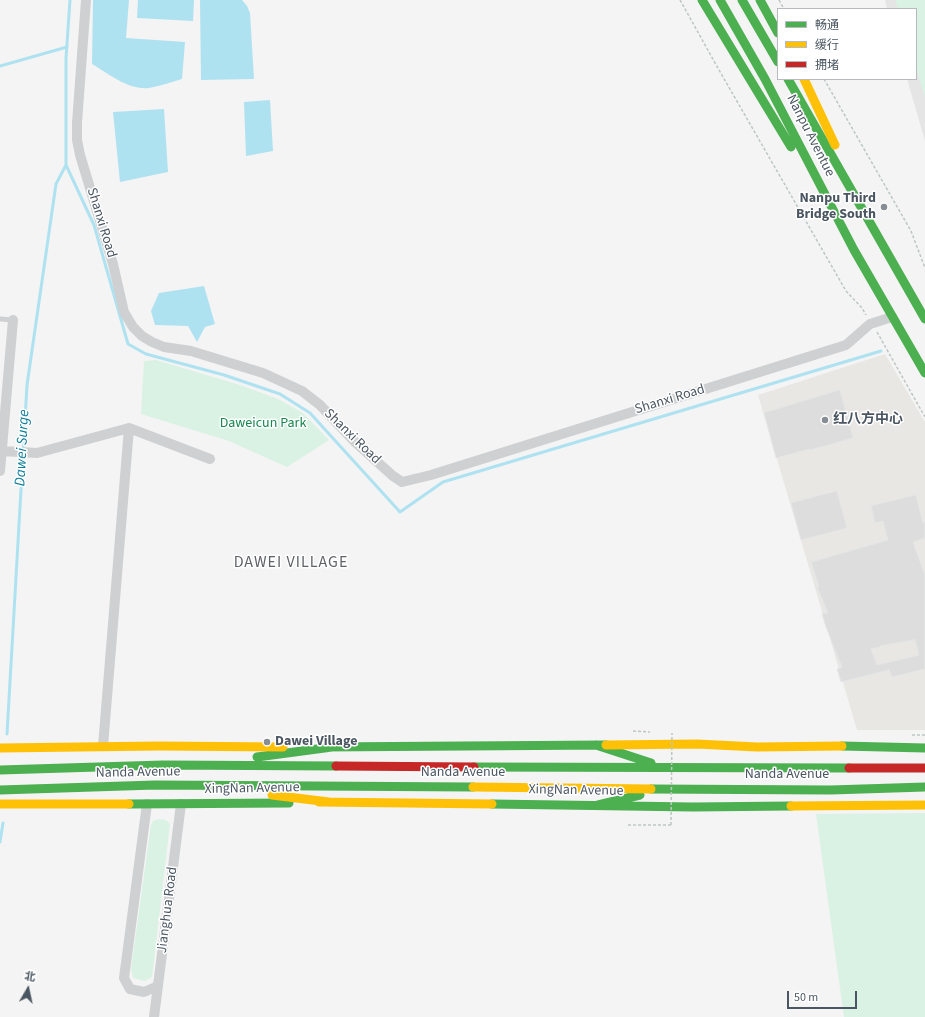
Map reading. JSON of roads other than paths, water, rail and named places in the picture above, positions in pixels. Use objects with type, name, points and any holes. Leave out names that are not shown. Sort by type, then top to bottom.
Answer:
[{"type":"main road","points":[[702,0],[854,250]]},
{"type":"main road","name":"Nanpu Aventue","points":[[720,0],[765,79],[854,250],[925,373]]},
{"type":"main road","points":[[742,0],[777,60]]},
{"type":"main road","points":[[760,0],[777,31]]},
{"type":"main road","name":"Nanpu Aventue","points":[[789,80],[882,245],[924,314]]},
{"type":"main road","points":[[804,80],[882,245]]},
{"type":"main road","points":[[0,748],[103,746],[596,746],[696,744],[757,747],[867,746],[925,748]]},
{"type":"main road","points":[[596,746],[666,767]]},
{"type":"main road","points":[[189,765],[332,747]]},
{"type":"main road","name":"Nanda Avenue","points":[[0,770],[189,765],[925,768]]},
{"type":"main road","name":"Nanda Avenue","points":[[0,790],[155,785],[831,790],[925,787]]},
{"type":"main road","points":[[186,786],[329,802]]},
{"type":"main road","points":[[598,805],[666,788]]},
{"type":"main road","name":"XingNan Avenue","points":[[0,804],[329,802],[693,807],[925,805]]},
{"type":"street","name":"Shanxi Road","points":[[86,0],[77,140],[80,155],[113,264],[124,312],[133,327],[142,336],[164,347],[191,351],[263,373],[302,391],[320,405],[355,442],[393,476],[402,482],[431,475],[846,345],[870,324],[892,317]]},
{"type":"street","points":[[0,471],[13,320]]},
{"type":"street","points":[[1,450],[37,453],[129,428],[210,459]]},
{"type":"street","points":[[103,746],[129,428]]},
{"type":"street","points":[[147,804],[124,978],[130,989],[144,992],[158,986]]},
{"type":"street","name":"Jianghua Road","points":[[154,1017],[180,804]]},
{"type":"lane","points":[[0,319],[13,320]]},
{"type":"water","points":[[93,0],[129,0],[126,38],[185,42],[182,79],[149,88],[141,88],[126,84],[92,64]]},
{"type":"water","points":[[138,0],[194,0],[193,21],[137,18]]},
{"type":"water","points":[[200,0],[242,0],[247,6],[250,13],[254,79],[201,80]]},
{"type":"water","points":[[270,100],[273,151],[246,156],[244,102]]},
{"type":"water","points":[[164,109],[168,172],[120,182],[113,112]]},
{"type":"water","points":[[204,286],[215,324],[205,327],[197,342],[188,326],[155,325],[151,311],[159,293]]},
{"type":"waterway","points":[[70,0],[66,58],[66,165],[94,225],[128,344],[146,354],[224,375],[280,394],[310,413],[400,512],[443,482],[881,351]]},
{"type":"waterway","points":[[0,66],[67,47]]},
{"type":"waterway","name":"Dawei Surge","points":[[7,734],[27,385],[56,184],[66,165]]},
{"type":"waterway","name":"Dawei Surge","points":[[0,842],[3,823]]},
{"type":"place","name":"Nanpu Third Bridge South","points":[[884,207]]},
{"type":"place","name":"红八方中心","points":[[825,420]]},
{"type":"place","name":"Dawei Village","points":[[267,742]]},
{"type":"district","name":"DAWEI VILLAGE","points":[[291,563]]},
{"type":"park label","name":"Daweicun Park","points":[[263,424]]}]
